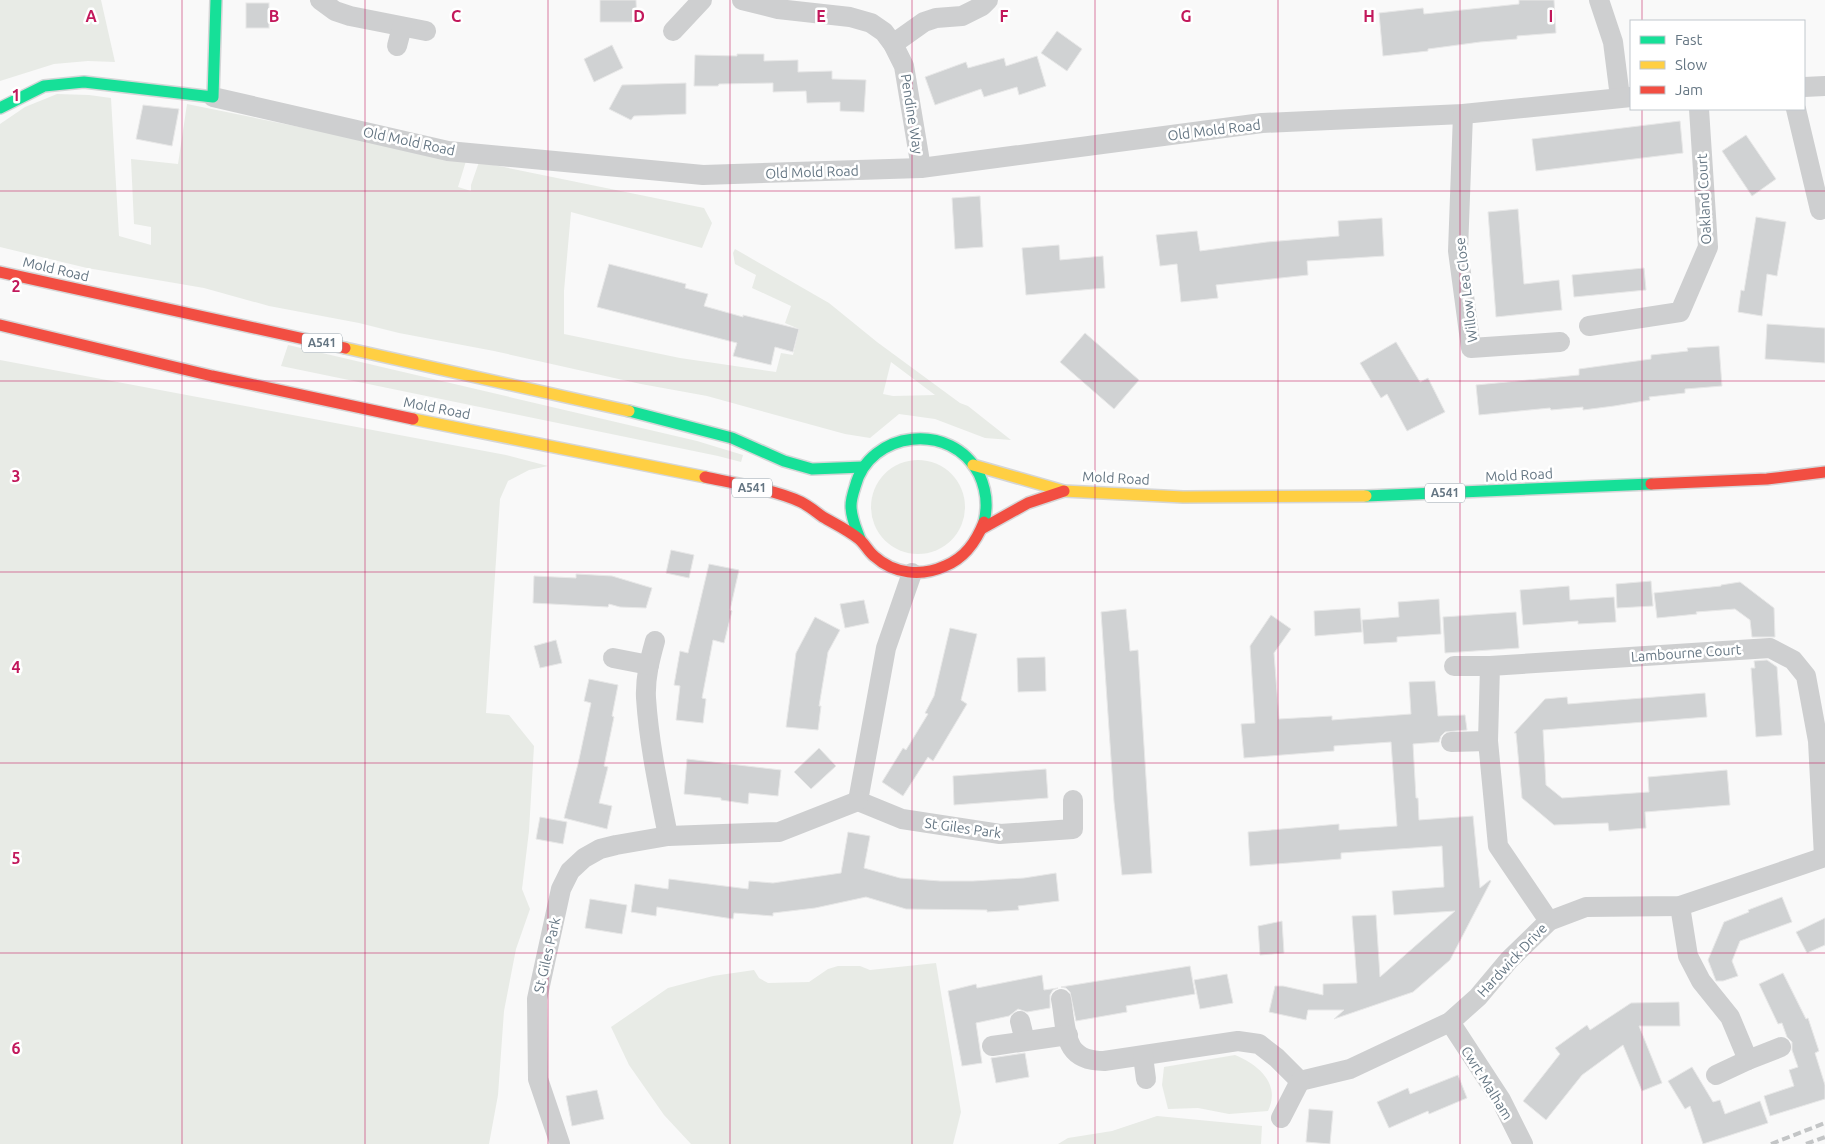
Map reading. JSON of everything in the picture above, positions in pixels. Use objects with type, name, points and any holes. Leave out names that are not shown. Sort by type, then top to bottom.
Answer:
[{"type":"main road","points":[[213,97],[216,0]]},
{"type":"main road","name":"Old Mold Road","points":[[0,107],[44,86],[84,82],[213,97]]},
{"type":"main road","name":"Mold Road","points":[[0,272],[645,414],[732,438],[784,461],[812,469],[863,467]]},
{"type":"main road","name":"Mold Road","points":[[0,325],[354,407],[753,489],[800,502],[860,539]]},
{"type":"main road","points":[[918,438],[939,440],[958,450],[974,465],[984,484],[987,506],[983,528],[972,548],[956,563],[934,572],[912,573],[891,568],[873,556],[860,539],[853,522],[851,503],[855,484],[863,467],[878,451],[897,441],[918,438]]},
{"type":"main road","name":"Mold Road","points":[[974,465],[1064,491],[1183,497],[1383,496],[1767,479],[1825,472]]},
{"type":"main road","name":"Mold Road","points":[[983,528],[1028,503],[1064,491]]},
{"type":"street","points":[[320,0],[335,11],[399,36],[426,32]]},
{"type":"street","points":[[673,31],[702,0]]},
{"type":"street","name":"Pendine Way","points":[[742,0],[778,9],[850,17],[871,23],[884,32],[893,44],[904,66],[921,168]]},
{"type":"street","points":[[893,44],[924,22],[936,18],[962,16],[982,6],[988,0]]},
{"type":"street","points":[[1599,0],[1613,42],[1625,97]]},
{"type":"street","points":[[1805,87],[1825,86]]},
{"type":"street","name":"Old Mold Road","points":[[213,97],[458,152],[703,175],[921,168],[1262,123],[1463,114],[1625,97]]},
{"type":"street","name":"Oakland Court","points":[[1589,326],[1680,312],[1708,247],[1699,110]]},
{"type":"street","points":[[1796,110],[1820,210]]},
{"type":"street","name":"Willow Lea Close","points":[[1463,114],[1458,251],[1470,348],[1560,342]]},
{"type":"street","points":[[858,801],[886,648],[912,573]]},
{"type":"street","points":[[655,640],[649,665],[646,697],[655,769],[668,836]]},
{"type":"street","name":"Lambourne Court","points":[[1454,666],[1490,666],[1770,648],[1793,660],[1806,676],[1822,741],[1825,857]]},
{"type":"street","points":[[613,658],[649,665]]},
{"type":"street","points":[[1490,666],[1488,741],[1498,846],[1549,921]]},
{"type":"street","points":[[1451,742],[1488,741]]},
{"type":"street","name":"St Giles Park","points":[[560,1144],[538,1079],[537,999],[561,889],[570,871],[584,858],[600,849],[668,836],[779,832],[858,801],[902,819],[1000,834],[1074,829],[1072,800]]},
{"type":"street","name":"Hardwick Drive","points":[[1300,1081],[1350,1069],[1450,1022],[1478,997],[1509,960],[1549,921],[1586,907],[1680,906],[1825,857]]},
{"type":"street","points":[[1680,906],[1688,956],[1701,981],[1730,1016],[1748,1060]]},
{"type":"street","points":[[1061,998],[1070,1047],[1081,1058],[1093,1061],[1143,1056],[1238,1041],[1259,1044],[1277,1058],[1300,1081],[1281,1118]]},
{"type":"street","points":[[1020,1021],[1024,1041]]},
{"type":"street","name":"Cwrt Malham","points":[[1450,1022],[1501,1100],[1523,1144]]},
{"type":"street","points":[[992,1046],[1068,1035]]},
{"type":"street","points":[[1716,1075],[1781,1047]]},
{"type":"street","points":[[1143,1056],[1146,1079]]},
{"type":"shaded area","points":[[0,0],[101,0],[115,62],[88,61],[54,64],[0,81]]},
{"type":"shaded area","points":[[57,94],[111,98],[119,236],[151,245],[151,227],[134,224],[131,159],[178,164],[187,104],[466,161],[458,187],[471,191],[471,185],[479,162],[704,208],[712,223],[702,248],[571,212],[564,291],[564,334],[680,358],[776,372],[781,353],[793,355],[799,329],[785,323],[791,306],[752,288],[756,275],[735,264],[733,253],[735,249],[829,303],[877,342],[960,403],[968,406],[1011,440],[985,438],[935,419],[899,414],[870,438],[845,434],[707,396],[641,384],[494,351],[269,306],[204,288],[87,268],[0,247],[0,124],[25,107]],"holes":[[[891,362],[935,395],[893,396],[883,394]]]},
{"type":"shaded area","points":[[288,345],[697,441],[743,455],[741,462],[281,366]]},
{"type":"shaded area","points":[[0,360],[506,455],[548,466],[529,470],[508,481],[500,499],[486,713],[509,715],[534,746],[529,831],[522,889],[530,909],[516,949],[504,1011],[498,1095],[489,1144],[0,1144]]},
{"type":"shaded area","points":[[918,460],[936,463],[951,474],[962,489],[965,507],[962,525],[951,540],[936,551],[918,554],[900,551],[885,540],[874,525],[871,507],[874,489],[885,474],[900,463]]},
{"type":"shaded area","points":[[936,963],[961,1112],[953,1144],[691,1144],[664,1115],[629,1065],[611,1027],[668,988],[713,976],[754,970],[759,978],[768,983],[809,982],[828,969],[838,966],[860,966],[870,970]]},
{"type":"shaded area","points":[[1235,1055],[1252,1064],[1270,1084],[1272,1092],[1268,1111],[1229,1114],[1198,1108],[1168,1109],[1162,1085],[1164,1067]]},
{"type":"shaded area","points":[[1157,1116],[1262,1126],[1261,1144],[1058,1144],[1068,1138],[1112,1131]]},
{"type":"building","points":[[600,0],[636,0],[637,22],[600,22]]},
{"type":"building","points":[[1519,0],[1554,0],[1556,33],[1517,36],[1517,39],[1480,42],[1383,56],[1379,13],[1423,8],[1424,14],[1519,4]]},
{"type":"building","points":[[246,3],[269,3],[269,28],[246,28]]},
{"type":"building","points":[[1057,31],[1082,49],[1067,71],[1041,53]]},
{"type":"building","points":[[612,45],[623,68],[594,82],[584,59]]},
{"type":"building","points":[[737,54],[764,54],[764,61],[798,60],[798,72],[832,71],[832,79],[866,80],[864,112],[840,111],[840,102],[807,103],[806,91],[773,92],[773,83],[694,86],[695,55],[737,56]]},
{"type":"building","points":[[1037,56],[1046,86],[1019,95],[1017,87],[984,97],[981,89],[935,105],[925,77],[966,62],[968,68],[1004,58],[1006,66]]},
{"type":"building","points":[[686,83],[686,114],[634,116],[631,120],[609,109],[622,85]]},
{"type":"building","points":[[143,105],[179,109],[172,146],[136,139]]},
{"type":"building","points":[[1680,121],[1683,153],[1536,171],[1532,139]]},
{"type":"building","points":[[1746,135],[1776,179],[1752,196],[1722,151]]},
{"type":"building","points":[[980,196],[983,247],[955,249],[952,198]]},
{"type":"building","points":[[1518,209],[1524,284],[1559,280],[1562,310],[1496,317],[1488,212]]},
{"type":"building","points":[[1756,217],[1786,222],[1777,276],[1767,274],[1762,316],[1738,312],[1741,290],[1744,291]]},
{"type":"building","points":[[1382,218],[1384,256],[1307,261],[1308,275],[1216,285],[1218,298],[1181,302],[1177,264],[1160,266],[1156,235],[1197,231],[1200,251],[1267,242],[1339,236],[1338,221]]},
{"type":"building","points":[[1059,245],[1060,260],[1103,256],[1105,288],[1026,295],[1022,248]]},
{"type":"building","points":[[609,264],[686,284],[685,288],[708,294],[704,306],[743,317],[743,315],[799,329],[793,352],[775,347],[771,365],[733,356],[737,343],[597,307]]},
{"type":"building","points":[[1644,268],[1646,290],[1574,297],[1572,275]]},
{"type":"building","points":[[1767,324],[1825,328],[1825,363],[1765,359]]},
{"type":"building","points":[[1085,333],[1139,380],[1114,409],[1060,362]]},
{"type":"building","points":[[1396,342],[1420,382],[1428,378],[1445,412],[1407,431],[1387,394],[1381,398],[1360,363]]},
{"type":"building","points":[[1719,346],[1722,386],[1685,389],[1685,393],[1649,397],[1650,400],[1583,410],[1583,407],[1551,410],[1550,408],[1479,415],[1476,385],[1579,375],[1579,369],[1651,359],[1651,355],[1688,351],[1687,348]]},
{"type":"building","points":[[671,550],[694,555],[689,578],[666,573]]},
{"type":"building","points":[[709,564],[739,570],[730,610],[732,611],[724,643],[713,640],[702,698],[706,699],[703,723],[676,720],[680,686],[674,685],[680,651],[688,653]]},
{"type":"building","points":[[576,574],[612,576],[652,588],[646,608],[620,607],[609,604],[608,607],[533,603],[534,576],[576,578]]},
{"type":"building","points":[[1651,581],[1653,606],[1617,608],[1616,584]]},
{"type":"building","points":[[1740,582],[1774,608],[1775,637],[1752,637],[1750,620],[1735,609],[1657,618],[1654,593],[1721,586]]},
{"type":"building","points":[[1569,586],[1570,600],[1614,597],[1616,622],[1578,624],[1578,621],[1523,625],[1520,590]]},
{"type":"building","points":[[1439,599],[1441,634],[1397,637],[1397,642],[1364,644],[1362,620],[1399,617],[1398,602]]},
{"type":"building","points":[[864,600],[869,623],[845,628],[840,604]]},
{"type":"building","points":[[1360,608],[1362,632],[1315,636],[1314,611]]},
{"type":"building","points":[[1126,609],[1130,651],[1138,650],[1152,873],[1122,875],[1114,802],[1101,612]]},
{"type":"building","points":[[1516,612],[1519,648],[1445,653],[1443,617]]},
{"type":"building","points":[[1271,615],[1291,629],[1274,653],[1279,719],[1332,716],[1332,720],[1411,714],[1409,682],[1435,681],[1438,716],[1465,715],[1467,730],[1445,732],[1439,742],[1413,744],[1419,820],[1473,816],[1480,888],[1491,881],[1450,960],[1413,992],[1334,1019],[1344,1010],[1308,1010],[1306,1020],[1269,1012],[1275,986],[1323,995],[1323,984],[1357,983],[1352,916],[1376,915],[1380,977],[1455,911],[1394,915],[1392,891],[1444,887],[1442,846],[1341,853],[1341,859],[1250,866],[1248,832],[1339,824],[1339,830],[1397,826],[1391,742],[1334,746],[1334,751],[1244,758],[1241,724],[1255,723],[1250,646]]},
{"type":"building","points":[[815,617],[840,630],[828,652],[819,706],[821,706],[818,730],[786,727],[796,653]]},
{"type":"building","points":[[950,628],[977,634],[961,700],[967,704],[933,761],[928,757],[903,796],[882,782],[903,748],[906,750],[928,714],[925,713],[934,696]]},
{"type":"building","points":[[556,640],[562,663],[540,668],[534,646]]},
{"type":"building","points":[[1045,657],[1046,691],[1018,692],[1017,658]]},
{"type":"building","points":[[1767,660],[1777,667],[1782,735],[1756,737],[1751,668],[1755,668],[1754,661]]},
{"type":"building","points":[[589,679],[618,685],[612,716],[614,717],[604,766],[608,767],[599,803],[612,806],[607,829],[564,818],[591,703],[584,701]]},
{"type":"building","points":[[1705,693],[1707,717],[1543,730],[1546,785],[1562,798],[1649,792],[1648,777],[1727,770],[1730,805],[1645,812],[1646,828],[1609,831],[1608,823],[1554,825],[1522,798],[1516,733],[1514,733],[1545,699],[1567,697],[1568,704]]},
{"type":"building","points":[[819,748],[836,766],[811,789],[794,772]]},
{"type":"building","points":[[687,759],[781,770],[778,796],[749,793],[748,804],[721,800],[721,798],[684,794]]},
{"type":"building","points":[[1046,769],[1048,798],[954,805],[953,776]]},
{"type":"building","points":[[540,817],[567,822],[563,844],[536,839]]},
{"type":"building","points":[[848,832],[870,836],[864,868],[900,878],[940,881],[1024,878],[1056,873],[1059,901],[1018,906],[1019,910],[987,912],[987,910],[906,909],[866,897],[815,908],[773,913],[773,916],[734,913],[733,919],[657,907],[656,916],[631,912],[635,884],[668,889],[669,879],[748,889],[749,881],[773,883],[841,873]]},
{"type":"building","points":[[1782,897],[1792,922],[1740,941],[1732,961],[1738,976],[1723,981],[1716,981],[1708,960],[1724,922],[1749,912],[1748,910]]},
{"type":"building","points":[[590,899],[627,905],[622,934],[585,928]]},
{"type":"building","points":[[1825,918],[1825,945],[1807,953],[1796,932]]},
{"type":"building","points":[[1282,921],[1284,953],[1260,955],[1258,926]]},
{"type":"building","points":[[1190,966],[1195,994],[1126,1006],[1127,1012],[1076,1021],[1070,992],[1066,988],[1061,987]]},
{"type":"building","points":[[1783,973],[1806,1019],[1808,1018],[1819,1051],[1815,1053],[1825,1085],[1825,1099],[1770,1116],[1764,1096],[1794,1086],[1789,1070],[1798,1067],[1792,1050],[1792,1042],[1787,1037],[1782,1023],[1778,1024],[1759,984]]},
{"type":"building","points":[[1227,974],[1233,1003],[1200,1009],[1194,980]]},
{"type":"building","points":[[1042,975],[1044,990],[1058,988],[1053,990],[1050,995],[1050,1008],[1027,1012],[1018,1009],[1009,1016],[976,1023],[982,1063],[962,1066],[948,991],[976,984],[977,988]]},
{"type":"building","points":[[1679,1002],[1680,1026],[1639,1026],[1662,1083],[1642,1091],[1623,1045],[1582,1075],[1546,1120],[1523,1101],[1560,1054],[1555,1048],[1587,1025],[1590,1030],[1631,1003]]},
{"type":"building","points":[[1025,1053],[1029,1077],[996,1083],[991,1058]]},
{"type":"building","points":[[1692,1067],[1713,1102],[1720,1100],[1725,1114],[1760,1101],[1768,1123],[1703,1144],[1690,1106],[1685,1109],[1668,1081]]},
{"type":"building","points":[[1458,1075],[1467,1098],[1429,1114],[1428,1111],[1389,1128],[1377,1102],[1408,1088],[1410,1094]]},
{"type":"building","points":[[597,1090],[604,1119],[572,1126],[566,1096]]},
{"type":"building","points":[[1309,1109],[1333,1111],[1330,1144],[1306,1142]]},
{"type":"railway","points":[[1771,1144],[1825,1123]]},
{"type":"railway","points":[[1806,1144],[1825,1137]]},
{"type":"traffic: fast","points":[[0,108],[44,86],[84,82],[213,97],[216,0]]},
{"type":"traffic: fast","points":[[629,411],[732,438],[784,461],[812,469],[863,467]]},
{"type":"traffic: fast","points":[[860,539],[853,519],[851,504],[852,496],[863,468],[876,453],[893,444],[912,439],[932,440],[950,446],[966,457],[979,474],[983,486],[986,498],[984,522]]},
{"type":"traffic: fast","points":[[1366,496],[1651,484]]},
{"type":"traffic: slow","points":[[345,348],[629,411]]},
{"type":"traffic: slow","points":[[413,419],[705,477]]},
{"type":"traffic: slow","points":[[973,465],[1064,491],[1183,497],[1366,496]]},
{"type":"traffic: jam","points":[[0,272],[345,348]]},
{"type":"traffic: jam","points":[[0,325],[212,376],[413,419]]},
{"type":"traffic: jam","points":[[1651,484],[1767,479],[1825,472]]},
{"type":"traffic: jam","points":[[705,477],[767,490],[801,502],[855,536],[882,562],[890,567],[908,572],[927,572],[952,563],[964,554],[973,543],[984,522]]},
{"type":"traffic: jam","points":[[983,528],[1028,503],[1064,491]]}]
